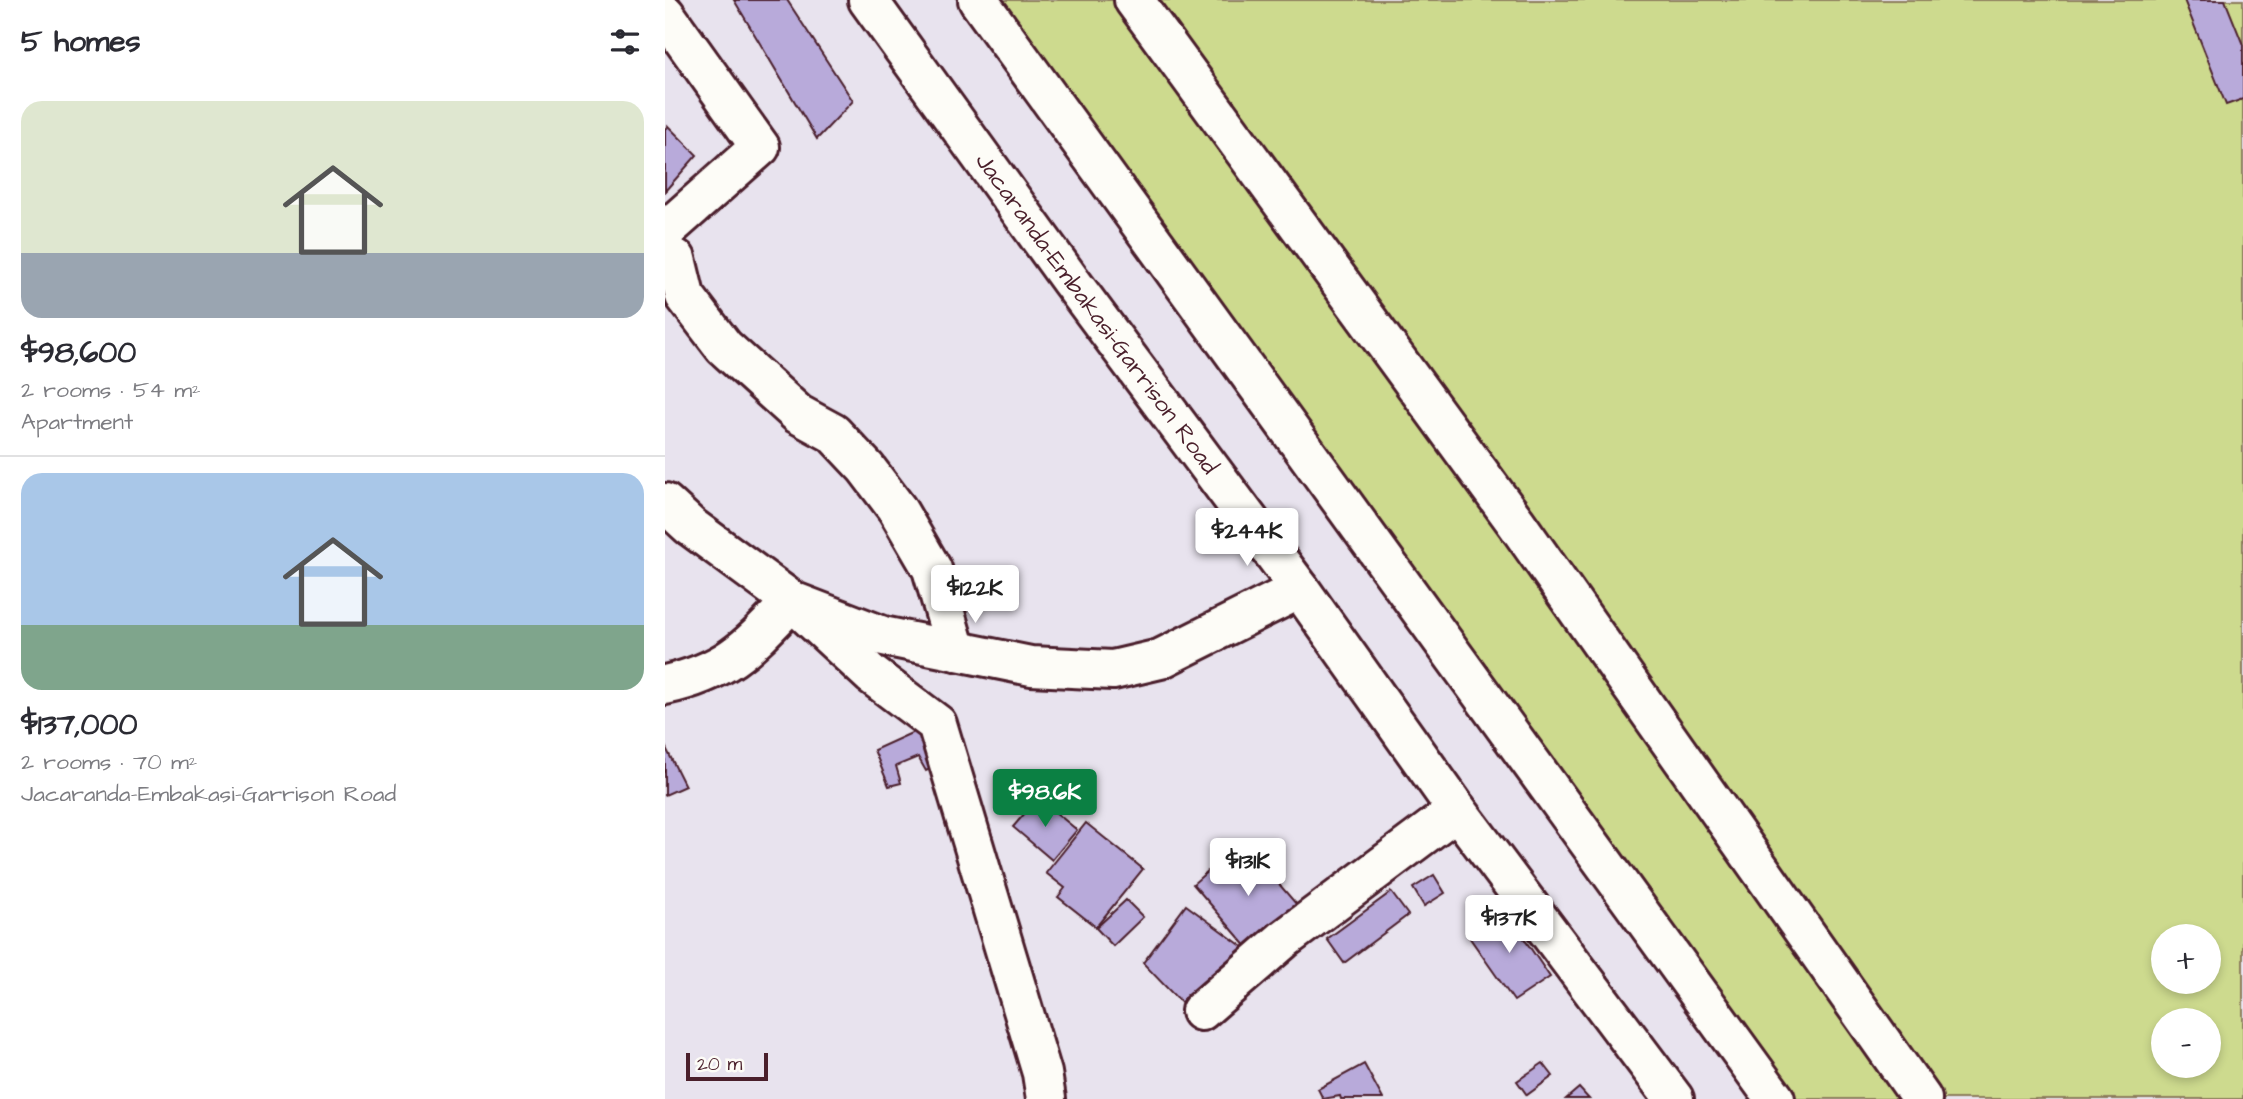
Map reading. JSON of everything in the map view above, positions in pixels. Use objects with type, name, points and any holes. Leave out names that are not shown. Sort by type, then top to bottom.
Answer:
[{"type":"street","name":"Jacaranda-Embakasi-Garrison Road","points":[[869,0],[1078,291],[1300,589],[1457,810],[1674,1099]]},
{"type":"street","points":[[978,0],[1775,1099]]},
{"type":"street","points":[[1134,0],[1517,524],[1922,1099]]},
{"type":"street","points":[[665,13],[760,147],[670,245],[685,296],[724,347],[798,414],[834,433],[897,509],[932,569],[956,651]]},
{"type":"street","points":[[673,522],[792,601],[872,675],[937,724],[1042,1073],[1046,1099]]},
{"type":"street","points":[[792,601],[883,636],[1031,666],[1112,670],[1160,659],[1300,589]]},
{"type":"street","points":[[665,685],[725,665],[742,653],[792,601]]},
{"type":"street","points":[[1201,1011],[1283,940],[1457,810]]},
{"type":"green space","points":[[999,0],[2243,0],[2243,1099],[1789,1099]]},
{"type":"building","points":[[734,0],[787,0],[853,101],[817,139]]},
{"type":"building","points":[[2184,0],[2225,0],[2243,45],[2243,99],[2226,105]]},
{"type":"building","points":[[668,126],[697,155],[665,191],[665,129]]},
{"type":"building","points":[[927,726],[938,765],[926,771],[918,757],[896,766],[901,783],[889,786],[874,750]]},
{"type":"building","points":[[665,746],[685,786],[665,795]]},
{"type":"building","points":[[1038,798],[1077,830],[1052,860],[1013,827]]},
{"type":"building","points":[[1086,823],[1143,869],[1096,927],[1058,897],[1065,888],[1046,873]]},
{"type":"building","points":[[1242,841],[1303,912],[1254,955],[1193,884]]},
{"type":"building","points":[[1434,875],[1445,893],[1424,906],[1413,888]]},
{"type":"building","points":[[1391,892],[1408,915],[1344,963],[1327,939]]},
{"type":"building","points":[[1126,900],[1143,917],[1113,946],[1096,928]]},
{"type":"building","points":[[1186,905],[1254,955],[1188,1010],[1143,963]]},
{"type":"building","points":[[1504,909],[1550,977],[1514,1001],[1467,934]]},
{"type":"building","points":[[1543,1063],[1553,1076],[1527,1095],[1517,1081]]},
{"type":"building","points":[[1364,1064],[1383,1099],[1341,1099],[1340,1096],[1323,1099],[1318,1089]]},
{"type":"building","points":[[1579,1088],[1589,1099],[1566,1099]]}]
